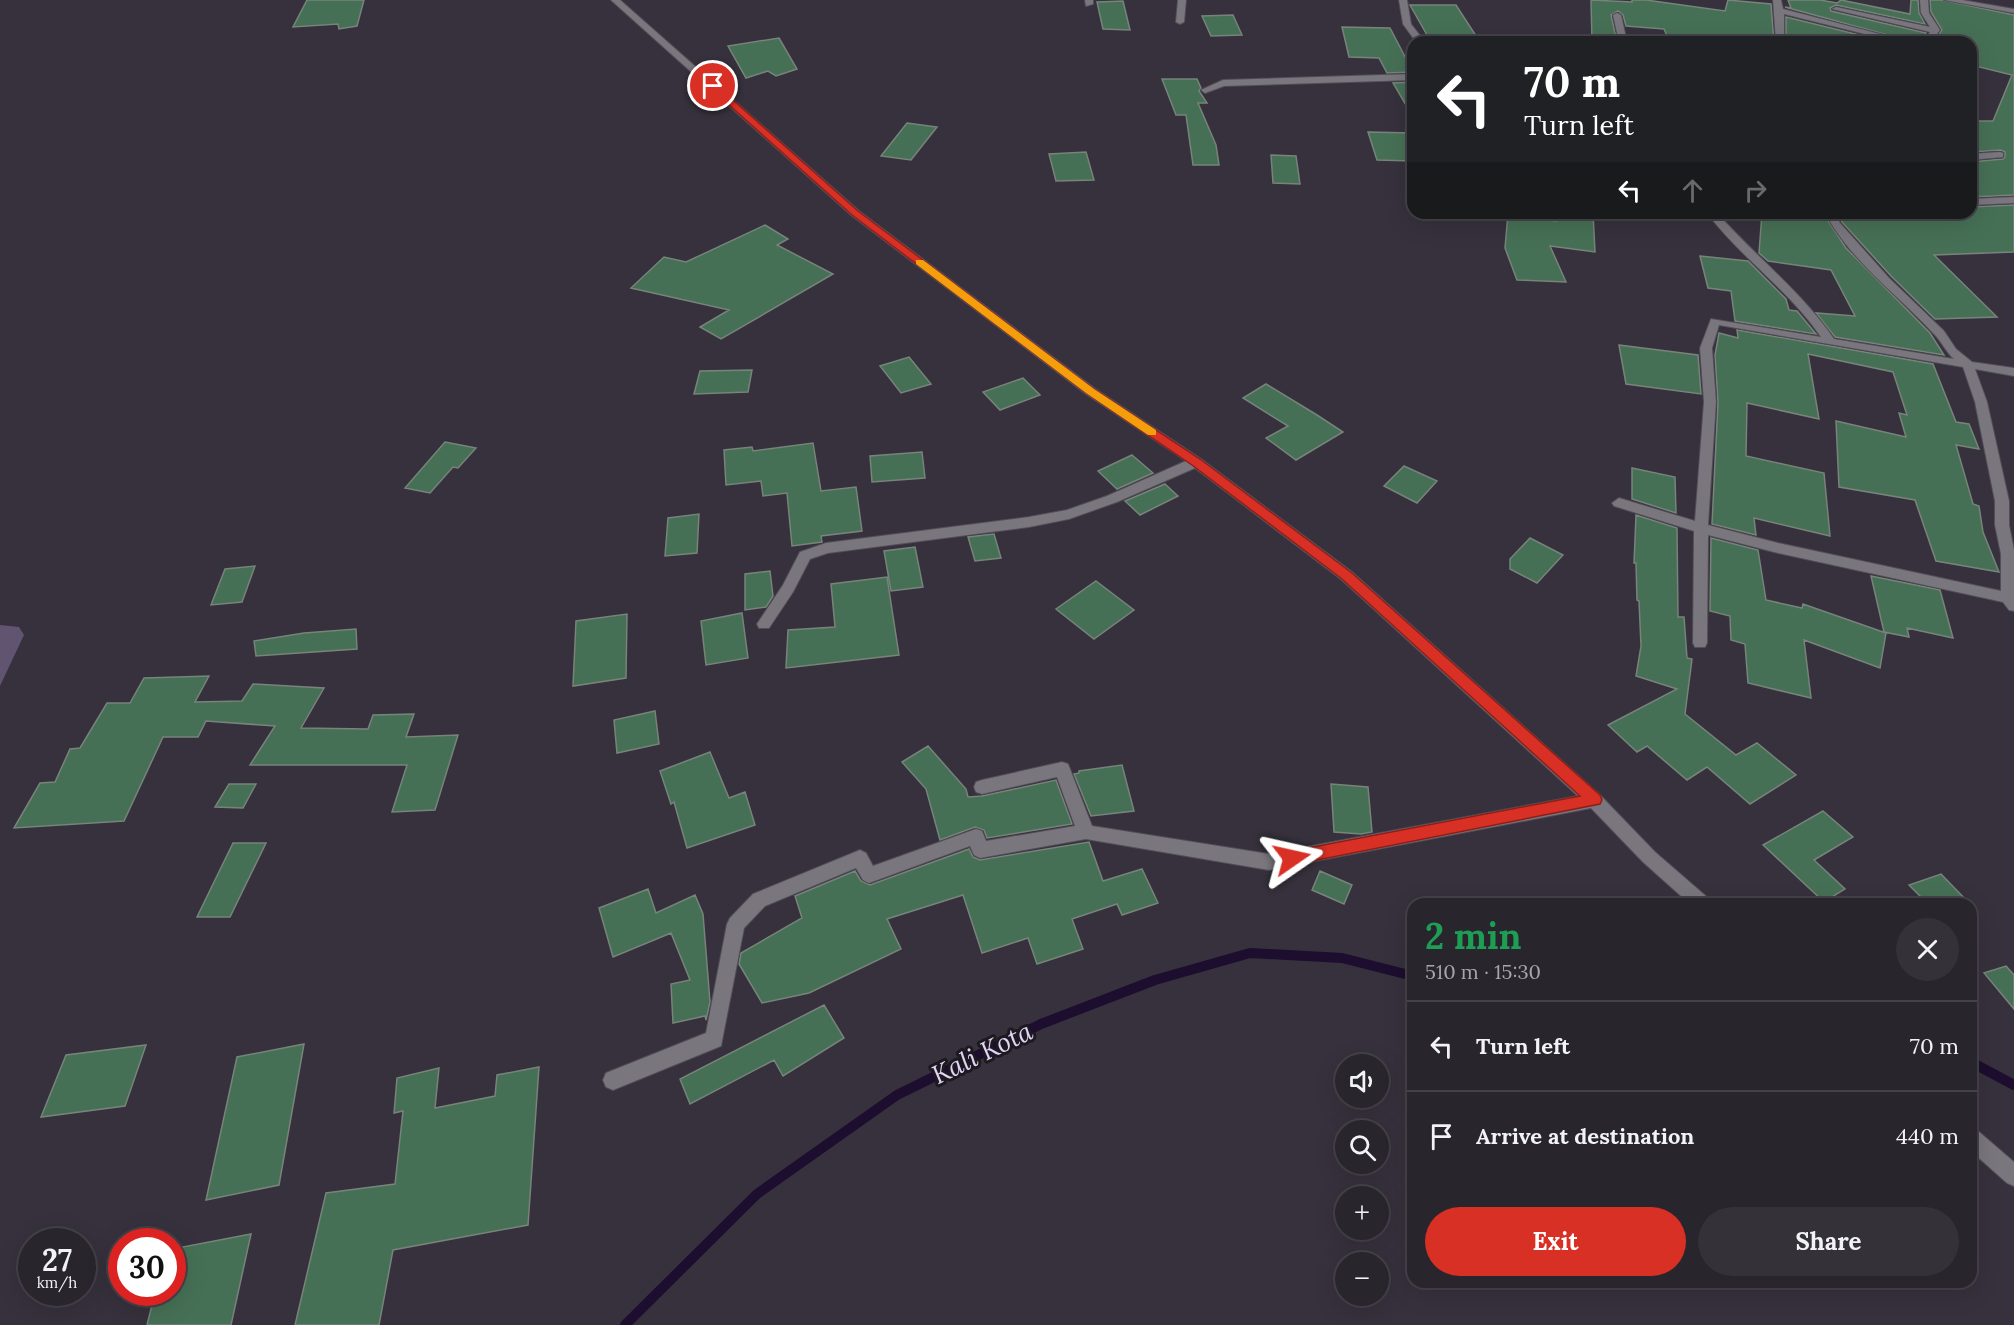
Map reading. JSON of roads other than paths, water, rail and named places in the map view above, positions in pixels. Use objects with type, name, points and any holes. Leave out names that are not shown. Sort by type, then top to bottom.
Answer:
[{"type":"street","points":[[615,0],[855,213],[1090,391],[1196,462],[1347,576],[1594,800],[1649,857],[1694,898]]},
{"type":"street","points":[[1180,22],[1182,0]]},
{"type":"street","points":[[1403,0],[1403,9],[1410,31],[1415,36]]},
{"type":"street","points":[[1778,0],[1781,10],[1779,36]]},
{"type":"street","points":[[1924,0],[1925,13],[1936,31]]},
{"type":"street","points":[[1948,0],[2014,11]]},
{"type":"street","points":[[1836,9],[1936,31]]},
{"type":"street","points":[[1781,10],[1883,36]]},
{"type":"street","points":[[1617,15],[1622,36]]},
{"type":"street","points":[[1932,36],[1936,31]]},
{"type":"street","points":[[1205,90],[1223,83],[1407,77]]},
{"type":"street","points":[[1977,157],[2000,155]]},
{"type":"street","points":[[1977,202],[2014,200]]},
{"type":"street","points":[[1717,219],[1742,248],[1813,318],[1830,342]]},
{"type":"street","points":[[1619,503],[1701,528],[1842,564],[2011,602],[2008,554],[2002,525],[2002,501],[1981,402],[1967,363],[1952,351],[1940,333],[1885,279],[1833,219]]},
{"type":"street","points":[[1700,643],[1701,528],[1710,402],[1706,348],[1715,321],[2014,372]]},
{"type":"street","points":[[764,624],[788,588],[805,556],[826,548],[1029,522],[1069,514],[1112,499],[1196,462]]},
{"type":"street","points":[[982,787],[1062,769],[1086,832]]},
{"type":"street","points":[[613,1080],[714,1039],[736,924],[759,900],[860,858],[869,874],[976,836],[980,850],[1086,832],[1269,862],[1594,800]]},
{"type":"street","points":[[1977,1143],[2014,1176]]},
{"type":"waterway","name":"Kali Kota","points":[[625,1325],[757,1194],[897,1095],[1041,1024],[1155,980],[1250,953],[1342,958],[1407,974]]},
{"type":"waterway","name":"Kali Kota","points":[[1977,1065],[2014,1085]]}]
